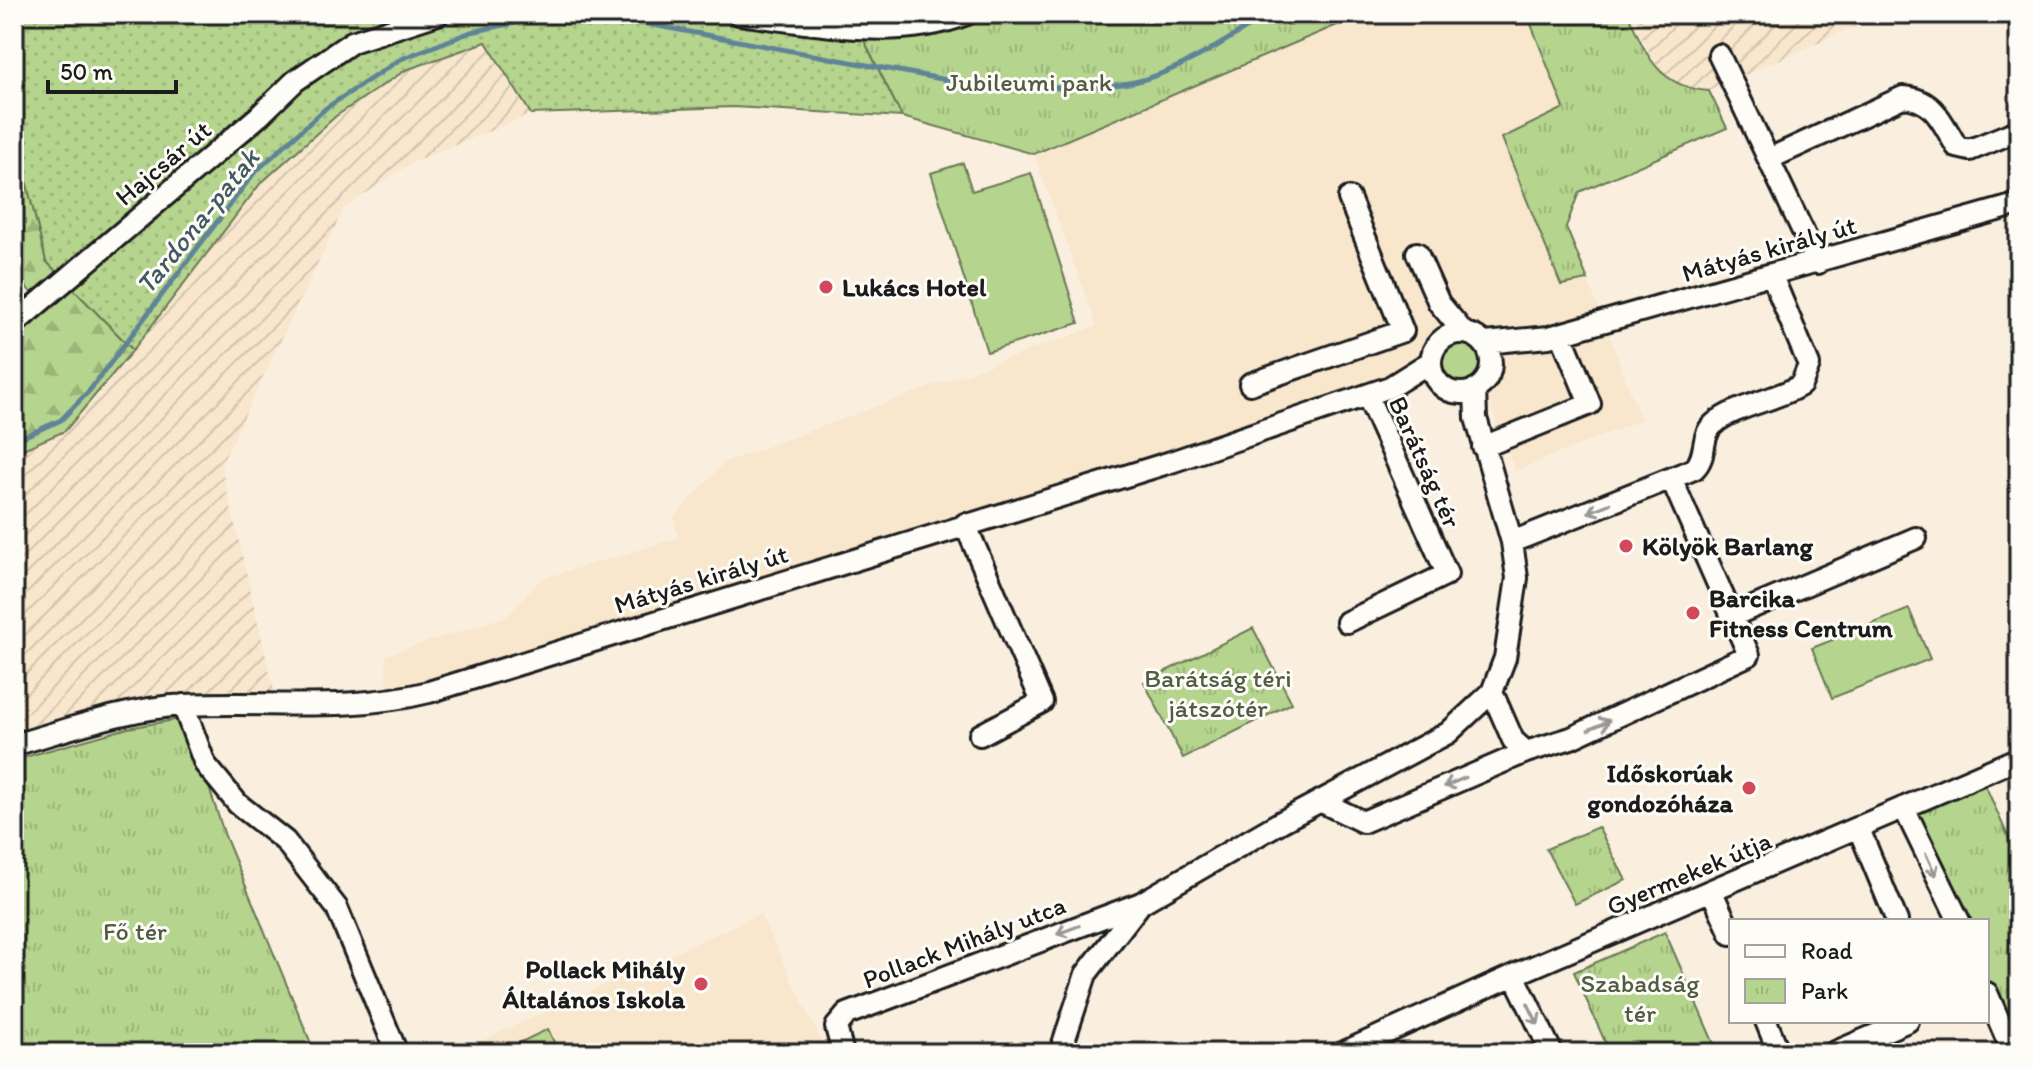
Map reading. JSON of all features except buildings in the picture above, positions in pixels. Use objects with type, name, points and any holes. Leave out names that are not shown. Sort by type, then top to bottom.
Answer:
[{"type":"street","name":"Hajcsár út","points":[[14,324],[259,116],[295,81],[352,42],[438,14]]},
{"type":"street","points":[[739,14],[901,27],[950,21],[967,14]]},
{"type":"street","points":[[1719,55],[1771,158],[1818,263]]},
{"type":"street","points":[[1771,158],[1903,97],[1916,98],[1931,106],[1957,147],[1970,150],[2019,130]]},
{"type":"street","points":[[1250,384],[1403,331],[1349,198]]},
{"type":"street","name":"Mátyás király út","points":[[1489,357],[1532,341],[1772,276],[2019,204]]},
{"type":"street","points":[[1417,253],[1439,303],[1489,357],[1486,379],[1455,389],[1430,362],[1439,342],[1439,303]]},
{"type":"street","points":[[1512,542],[1672,480],[1702,461],[1707,435],[1716,421],[1794,390],[1808,374],[1809,365],[1772,276]]},
{"type":"street","points":[[1439,342],[1464,333]]},
{"type":"street","points":[[1483,447],[1590,404],[1561,334]]},
{"type":"street","name":"Mátyás király út","points":[[14,745],[98,720],[183,705],[391,702],[1171,462],[1390,387],[1430,362]]},
{"type":"street","name":"Mátyás király út","points":[[1390,387],[1455,389]]},
{"type":"street","name":"Pollack Mihály utca","points":[[843,1053],[836,1027],[847,1014],[1141,903],[1451,731],[1492,692],[1505,658],[1517,578],[1512,542],[1476,418],[1455,389]]},
{"type":"street","name":"Barátság tér","points":[[1347,622],[1447,574],[1367,395]]},
{"type":"street","points":[[1320,801],[1363,822],[1526,752],[1571,738],[1749,655],[1672,480]]},
{"type":"street","points":[[965,524],[1042,702],[980,735]]},
{"type":"street","points":[[1732,616],[1916,538]]},
{"type":"street","points":[[1492,692],[1513,740],[1526,752]]},
{"type":"street","points":[[183,705],[205,764],[238,804],[285,841],[337,908],[397,1053]]},
{"type":"street","name":"Gyermekek útja","points":[[1342,1053],[1383,1044],[1514,975],[2019,758]]},
{"type":"street","points":[[1904,808],[1958,919]]},
{"type":"street","points":[[1859,829],[1896,919]]},
{"type":"street","points":[[1712,892],[1729,930]]},
{"type":"street","name":"Pollack Mihály utca","points":[[1040,1053],[1061,1049],[1086,974],[1141,903]]},
{"type":"street","points":[[1514,975],[1552,1053]]},
{"type":"street","points":[[1989,998],[2013,1053]]},
{"type":"street","points":[[1767,1023],[1779,1053]]},
{"type":"street","points":[[1833,1053],[1903,1023]]},
{"type":"shaded area","points":[[1363,14],[1527,14],[1564,108],[1503,139],[1561,285],[1588,280],[1641,420],[1515,471],[1473,359],[387,694],[386,655],[508,616],[541,579],[678,538],[674,517],[725,462],[1097,326],[1034,154]]},
{"type":"shaded area","points":[[1628,14],[1882,14],[1709,91],[1684,89],[1664,78]]},
{"type":"shaded area","points":[[486,41],[531,114],[411,163],[344,208],[221,465],[275,695],[135,698],[14,733],[14,453],[65,430],[99,395],[260,184],[336,116],[406,70]]},
{"type":"shaded area","name":"Pollack Mihály Általános Iskola","points":[[760,914],[827,1053],[455,1053]]},
{"type":"green space","points":[[14,14],[851,14],[902,117],[733,107],[531,114],[486,42],[406,70],[336,116],[260,184],[133,350],[46,261],[14,132]]},
{"type":"green space","name":"Jubileumi park","points":[[851,14],[1363,14],[1034,154],[902,117]]},
{"type":"green space","points":[[1527,14],[1628,14],[1657,67],[1678,83],[1709,91],[1727,128],[1579,192],[1566,227],[1588,280],[1561,285],[1502,138],[1564,108]]},
{"type":"green space","points":[[14,132],[46,261],[133,350],[65,431],[14,453],[14,331],[42,307],[21,280],[14,285]]},
{"type":"green space","points":[[963,163],[972,191],[1031,173],[1079,323],[987,352],[931,173]]},
{"type":"green space","points":[[1461,341],[1476,347],[1482,362],[1476,377],[1461,383],[1446,377],[1440,362],[1446,347]]},
{"type":"green space","points":[[1909,609],[1930,659],[1832,698],[1812,648]]},
{"type":"green space","name":"Barátság téri játszótér","points":[[1253,628],[1292,703],[1183,758],[1144,682]]},
{"type":"green space","name":"Fő tér","points":[[186,718],[225,836],[315,1053],[14,1053],[14,760],[128,728]]},
{"type":"green space","points":[[1982,778],[2019,861],[2019,1053],[1989,998],[1989,919],[1954,919],[1907,815]]},
{"type":"green space","points":[[1598,827],[1626,880],[1575,904],[1546,849]]},
{"type":"green space","name":"Szabadság tér","points":[[1665,932],[1718,1053],[1610,1053],[1574,972]]},
{"type":"green space","points":[[548,1029],[559,1053],[498,1053]]},
{"type":"waterway","name":"Tardona-patak","points":[[14,441],[61,420],[90,390],[254,173],[326,108],[401,59],[471,32],[542,17],[631,21],[974,85],[1071,88],[1146,79],[1219,45],[1268,14]]},
{"type":"place","name":"Lukács Hotel","points":[[826,287]]},
{"type":"place","name":"Kölyök Barlang","points":[[1626,546]]},
{"type":"place","name":"Barcika Fitness Centrum","points":[[1693,613]]},
{"type":"place","name":"Időskorúak gondozóháza","points":[[1749,788]]},
{"type":"place","name":"Pollack Mihály Általános Iskola","points":[[701,984]]}]
